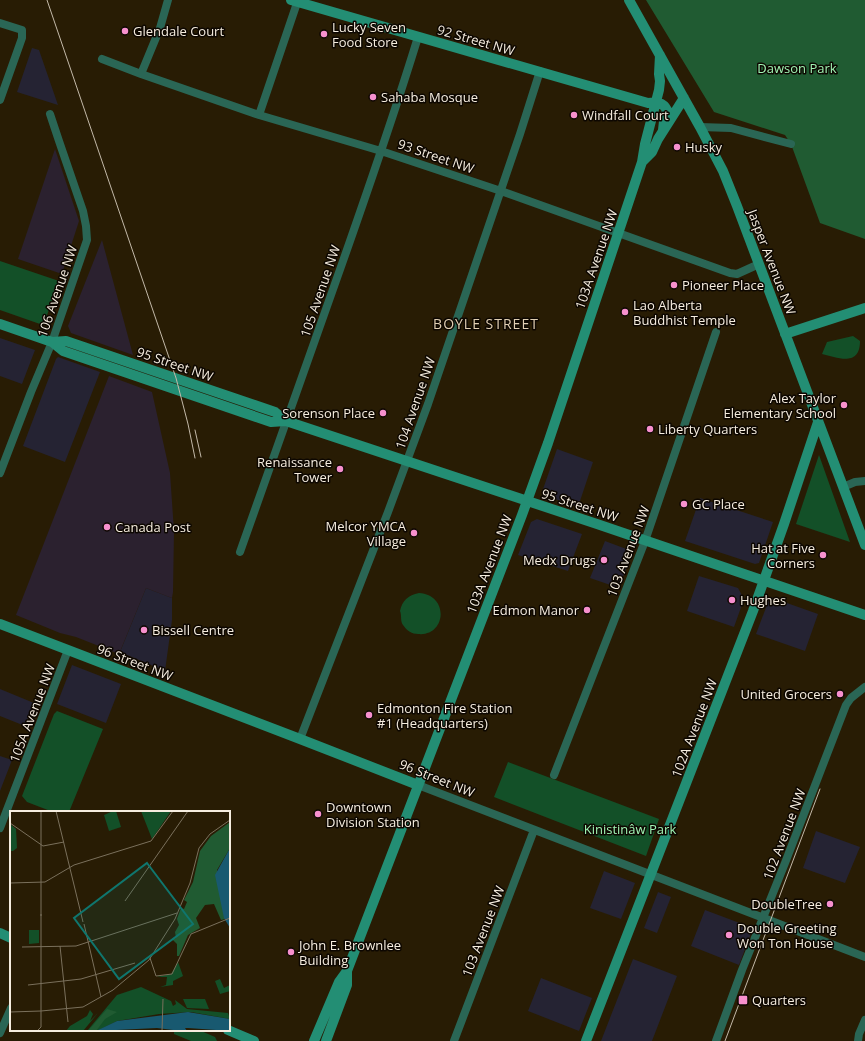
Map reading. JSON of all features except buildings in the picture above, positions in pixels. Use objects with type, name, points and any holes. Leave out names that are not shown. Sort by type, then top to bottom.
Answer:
[{"type":"street","points":[[141,74],[160,28],[168,0]]},
{"type":"street","name":"Jasper Avenue NW","points":[[629,0],[700,126],[722,171],[737,206],[865,545]]},
{"type":"street","points":[[259,115],[296,1]]},
{"type":"street","name":"92 Street NW","points":[[296,1],[648,103],[655,102]]},
{"type":"street","points":[[0,23],[22,30],[22,38],[0,100]]},
{"type":"street","name":"105 Avenue NW","points":[[240,552],[401,94],[418,37]]},
{"type":"street","name":"103A Avenue NW","points":[[314,1041],[339,982],[347,971],[418,785],[443,724],[550,436],[642,162],[659,86],[658,74],[660,55]]},
{"type":"street","name":"93 Street NW","points":[[102,59],[259,115],[381,151],[501,191],[730,273],[737,274],[759,264]]},
{"type":"street","name":"104 Avenue NW","points":[[300,738],[407,461],[501,191],[540,71]]},
{"type":"street","name":"103A Avenue NW","points":[[642,162],[652,152],[663,130],[684,98]]},
{"type":"street","points":[[655,102],[664,104],[667,110],[663,130]]},
{"type":"street","name":"106 Avenue NW","points":[[0,473],[52,342],[87,240],[83,211],[50,114]]},
{"type":"street","points":[[700,126],[731,128],[791,144]]},
{"type":"street","points":[[785,334],[865,308]]},
{"type":"street","name":"95 Street NW","points":[[0,324],[52,342],[64,351],[271,422],[286,421],[865,615]]},
{"type":"street","name":"103 Avenue NW","points":[[554,775],[645,541],[716,332]]},
{"type":"street","name":"102A Avenue NW","points":[[586,1041],[764,581],[818,422]]},
{"type":"street","points":[[843,487],[855,482],[865,481]]},
{"type":"street","name":"96 Street NW","points":[[0,624],[300,738],[534,830],[865,957]]},
{"type":"street","name":"105A Avenue NW","points":[[0,828],[68,650]]},
{"type":"street","name":"102 Avenue NW","points":[[716,1041],[742,970],[846,705],[851,698],[865,687]]},
{"type":"street","name":"103 Avenue NW","points":[[454,1041],[534,830]]},
{"type":"street","points":[[0,933],[10,938]]},
{"type":"street","name":"103A Avenue NW","points":[[326,1041],[347,985],[347,971]]},
{"type":"street","points":[[0,1033],[10,1010]]},
{"type":"street","points":[[858,1041],[859,1034],[865,1020]]},
{"type":"street","points":[[230,1031],[254,1041]]},
{"type":"shaded area","points":[[32,48],[39,50],[58,105],[17,92]]},
{"type":"shaded area","points":[[55,149],[79,221],[62,274],[18,259]]},
{"type":"shaded area","points":[[102,240],[133,355],[71,333],[68,326]]},
{"type":"shaded area","points":[[0,338],[35,350],[22,384],[0,376]]},
{"type":"shaded area","points":[[58,357],[100,372],[65,462],[23,446]]},
{"type":"shaded area","points":[[109,376],[152,392],[170,473],[174,531],[172,598],[146,588],[119,654],[76,637],[60,633],[16,615]]},
{"type":"shaded area","points":[[557,449],[593,462],[578,507],[544,495],[542,492]]},
{"type":"shaded area","points":[[700,498],[773,522],[759,563],[755,564],[685,541]]},
{"type":"shaded area","points":[[537,519],[582,534],[568,571],[518,555],[531,522]]},
{"type":"shaded area","points":[[605,541],[629,550],[631,555],[619,588],[590,578]]},
{"type":"shaded area","points":[[699,576],[738,588],[744,599],[734,627],[687,611]]},
{"type":"shaded area","points":[[146,588],[172,598],[172,620],[165,671],[120,652]]},
{"type":"shaded area","points":[[770,597],[818,614],[805,651],[756,634]]},
{"type":"shaded area","points":[[72,665],[121,684],[106,723],[57,704]]},
{"type":"shaded area","points":[[0,689],[34,703],[25,726],[0,716]]},
{"type":"shaded area","points":[[0,756],[12,760],[0,791]]},
{"type":"shaded area","points":[[816,831],[860,847],[845,883],[803,868]]},
{"type":"shaded area","points":[[604,871],[635,883],[621,919],[590,908]]},
{"type":"shaded area","points":[[658,892],[671,897],[657,933],[644,928]]},
{"type":"shaded area","points":[[705,910],[753,928],[739,965],[691,946]]},
{"type":"shaded area","points":[[633,959],[677,976],[652,1041],[601,1041]]},
{"type":"shaded area","points":[[541,978],[592,998],[579,1031],[528,1011]]},
{"type":"green space","name":"Dawson Park","points":[[646,0],[865,0],[865,239],[820,223],[791,144],[785,135],[714,112]]},
{"type":"green space","points":[[0,261],[59,281],[45,321],[40,324],[0,310]]},
{"type":"green space","points":[[853,336],[860,341],[859,349],[856,355],[852,358],[847,359],[822,354],[827,342]]},
{"type":"green space","points":[[819,455],[850,542],[796,524]]},
{"type":"green space","points":[[419,593],[429,595],[436,601],[440,608],[441,615],[439,623],[434,629],[427,633],[418,634],[412,633],[406,629],[402,622],[400,611],[402,604],[406,599]]},
{"type":"green space","points":[[57,711],[103,729],[69,811],[50,811],[27,802],[22,796],[54,714]]},
{"type":"green space","name":"Kinistinâw Park","points":[[508,762],[659,819],[646,856],[494,797]]},
{"type":"green space","points":[[174,1031],[201,1031],[215,1037],[217,1041],[191,1041],[174,1034]]},
{"type":"tram line","points":[[47,0],[176,378],[195,458]]},
{"type":"tram line","points":[[195,430],[201,457]]},
{"type":"tram line","points":[[725,1041],[820,789]]},
{"type":"place","name":"Glendale Court","points":[[125,31]]},
{"type":"place","name":"Lucky Seven Food Store","points":[[324,34]]},
{"type":"place","name":"Sahaba Mosque","points":[[373,97]]},
{"type":"place","name":"Windfall Court","points":[[574,115]]},
{"type":"place","name":"Husky","points":[[677,147]]},
{"type":"place","name":"Pioneer Place","points":[[674,285]]},
{"type":"place","name":"Lao Alberta Buddhist Temple","points":[[625,312]]},
{"type":"place","name":"Alex Taylor Elementary School","points":[[844,405]]},
{"type":"place","name":"Sorenson Place","points":[[383,413]]},
{"type":"place","name":"Liberty Quarters","points":[[650,429]]},
{"type":"place","name":"Renaissance Tower","points":[[340,469]]},
{"type":"place","name":"GC Place","points":[[684,504]]},
{"type":"place","name":"Canada Post","points":[[107,527]]},
{"type":"place","name":"Melcor YMCA Village","points":[[414,533]]},
{"type":"place","name":"Hat at Five Corners","points":[[823,555]]},
{"type":"place","name":"Medx Drugs","points":[[604,560]]},
{"type":"place","name":"Hughes","points":[[732,600]]},
{"type":"place","name":"Edmon Manor","points":[[587,610]]},
{"type":"place","name":"Bissell Centre","points":[[144,630]]},
{"type":"place","name":"United Grocers","points":[[840,694]]},
{"type":"place","name":"Edmonton Fire Station #1 (Headquarters)","points":[[369,715]]},
{"type":"place","name":"Downtown Division Station","points":[[318,814]]},
{"type":"place","name":"DoubleTree","points":[[830,904]]},
{"type":"place","name":"Double Greeting Won Ton House","points":[[729,935]]},
{"type":"place","name":"John E. Brownlee Building","points":[[291,952]]},
{"type":"place","name":"Quarters","points":[[743,1000]]},
{"type":"district","name":"BOYLE STREET","points":[[486,323]]}]
